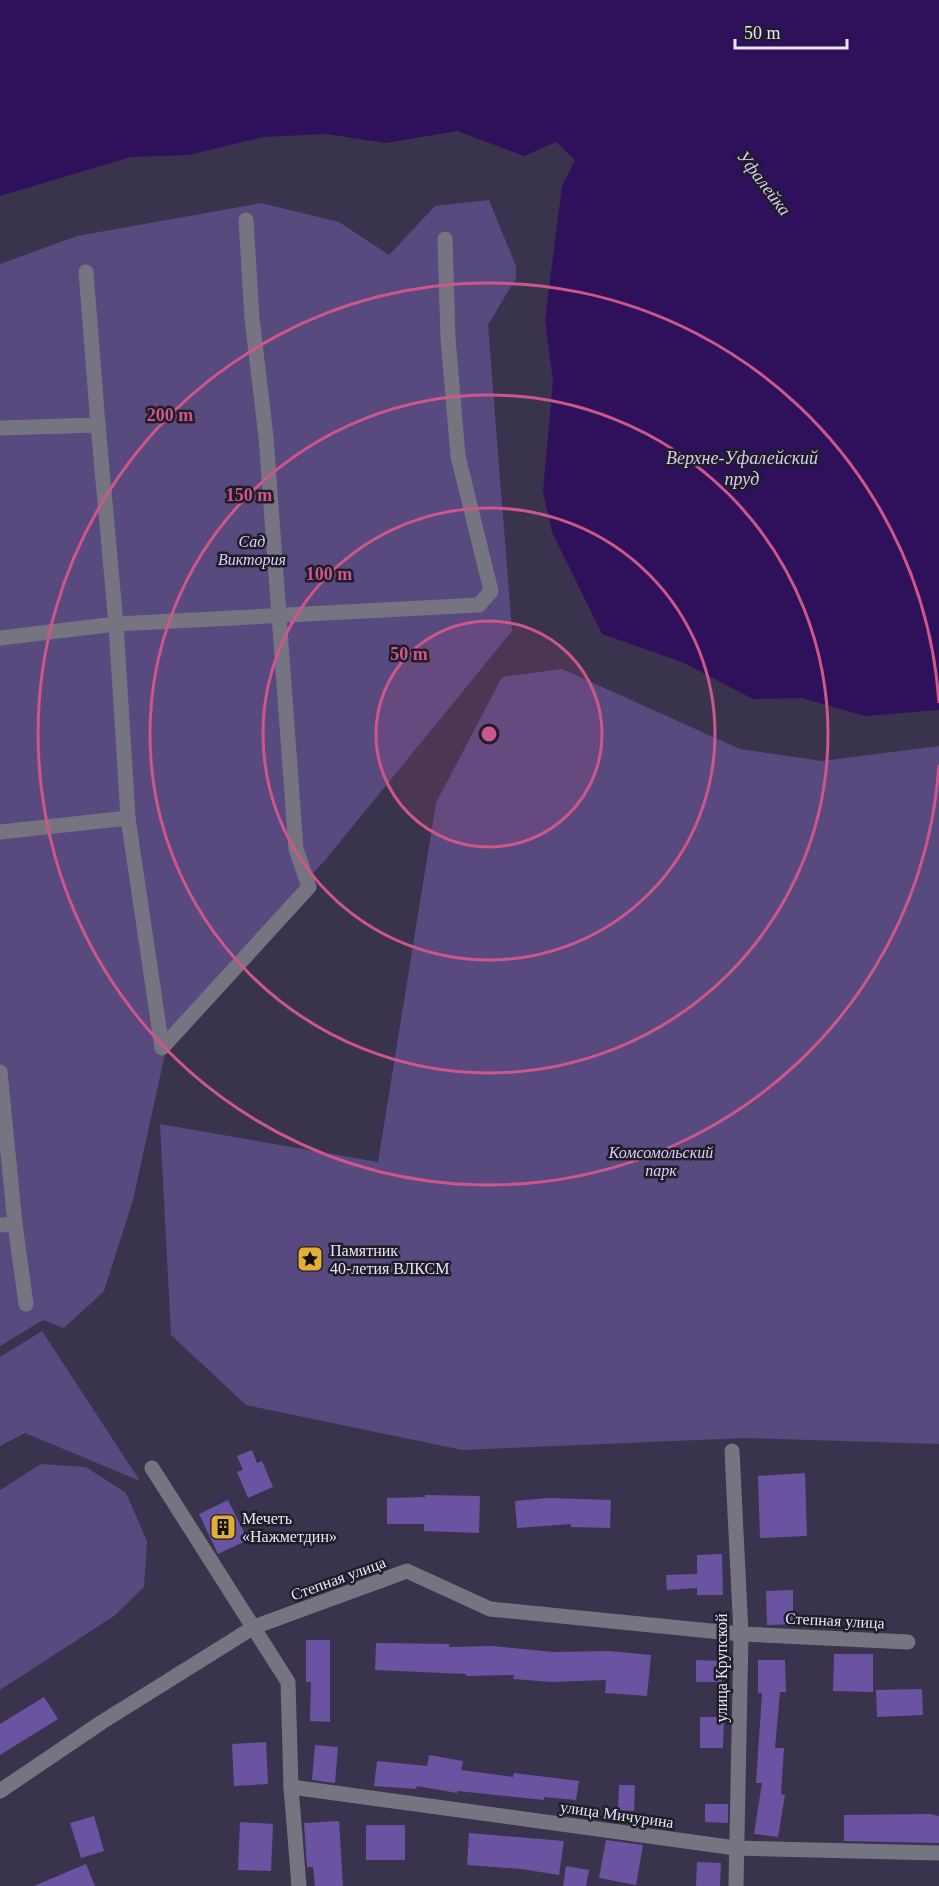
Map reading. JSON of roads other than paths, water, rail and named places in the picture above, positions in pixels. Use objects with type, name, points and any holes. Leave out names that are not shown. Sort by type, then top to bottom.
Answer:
[{"type":"street","points":[[86,272],[116,624],[128,818],[162,1048],[309,887],[296,849],[277,617],[266,437],[252,318],[246,220]]},
{"type":"street","points":[[0,638],[116,624],[479,605],[491,591],[458,456],[448,338],[445,239]]},
{"type":"street","points":[[0,428],[98,425]]},
{"type":"street","points":[[0,832],[128,818]]},
{"type":"street","points":[[0,1072],[7,1225],[26,1304]]},
{"type":"street","name":"улица Крупской","points":[[732,1451],[741,1634],[736,1886]]},
{"type":"street","points":[[152,1468],[288,1682],[291,1787],[299,1886]]},
{"type":"street","name":"Степная улица","points":[[0,1791],[102,1722],[254,1628],[407,1571],[490,1609],[741,1634],[908,1642]]},
{"type":"street","name":"улица Мичурина","points":[[291,1787],[736,1848],[939,1853]]},
{"type":"water","name":"Верхне-Уфалейский пруд","points":[[0,0],[939,0],[939,710],[865,716],[802,698],[753,699],[682,662],[602,634],[552,532],[543,491],[553,381],[545,320],[562,186],[575,160],[556,142],[524,156],[457,131],[386,143],[326,134],[263,137],[189,155],[131,157],[0,196]]},
{"type":"place","name":"Памятник 40-летия ВЛКСМ","points":[[310,1259]]},
{"type":"place","name":"Мечеть «Нажметдин»","points":[[223,1527]]},
{"type":"water label","name":"Уфалейка","points":[[764,183]]},
{"type":"park label","name":"Сад Виктория","points":[[252,550]]},
{"type":"park label","name":"Комсомольский парк","points":[[661,1161]]}]
